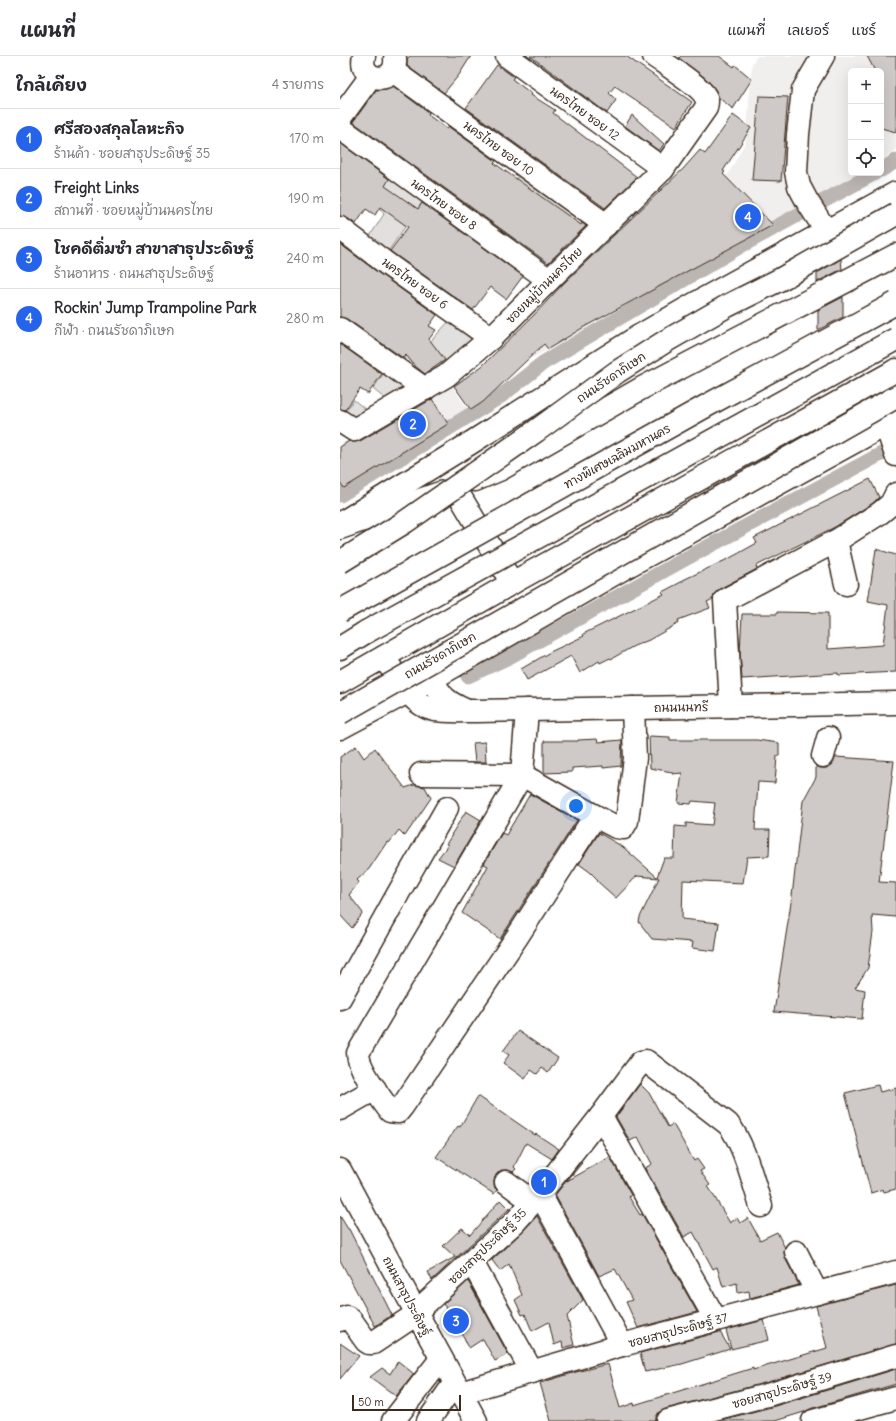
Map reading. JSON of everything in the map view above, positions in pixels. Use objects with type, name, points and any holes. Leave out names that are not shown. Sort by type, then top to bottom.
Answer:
[{"type":"main road","name":"นครไทย ซอย 12","points":[[507,56],[663,169]]},
{"type":"main road","name":"ซอยหมู่บ้านนครไทย","points":[[347,425],[425,389],[446,376],[491,338],[663,169],[706,108],[708,102],[705,95],[696,86],[654,56]]},
{"type":"main road","points":[[816,215],[799,186],[796,172],[802,90],[823,56]]},
{"type":"main road","points":[[340,118],[368,66],[376,78],[382,78],[386,76],[393,64]]},
{"type":"main road","name":"นครไทย ซอย 10","points":[[393,64],[606,225]]},
{"type":"main road","name":"นครไทย ซอย 8","points":[[340,128],[549,280]]},
{"type":"main road","name":"ถนนรัชดาภิเษก","points":[[340,524],[639,336],[696,303],[816,215],[896,193]]},
{"type":"main road","name":"ถนนรัชดาภิเษก","points":[[340,562],[405,522],[531,435],[617,372],[666,341],[726,306],[781,279],[896,214]]},
{"type":"main road","name":"นครไทย ซอย 6","points":[[340,228],[387,264],[491,338]]},
{"type":"main road","points":[[340,528],[455,488],[501,469],[642,388],[896,255]]},
{"type":"main road","name":"ทางพิเศษเฉลิมมหานคร","points":[[340,612],[706,406],[896,303]]},
{"type":"main road","points":[[340,329],[425,389]]},
{"type":"main road","points":[[340,647],[896,339]]},
{"type":"main road","points":[[340,682],[512,583],[894,371]]},
{"type":"main road","name":"ถนนรัชดาภิเษก","points":[[340,713],[896,397]]},
{"type":"main road","points":[[780,434],[892,436]]},
{"type":"main road","name":"ถนนรัชดาภิเษก","points":[[340,728],[432,679],[628,566],[892,436]]},
{"type":"main road","points":[[455,488],[512,583]]},
{"type":"main road","points":[[731,706],[726,598],[836,541],[880,513],[891,504],[896,494]]},
{"type":"main road","points":[[836,541],[846,584]]},
{"type":"main road","name":"ถนนนนทรี","points":[[384,657],[407,692],[424,706],[433,710],[467,711],[896,704]]},
{"type":"main road","points":[[340,713],[361,670]]},
{"type":"main road","name":"ถนนนนทรี","points":[[432,679],[443,698],[453,705],[467,711]]},
{"type":"main road","points":[[421,774],[522,775],[595,816],[616,827],[623,828],[627,821],[635,758],[632,708]]},
{"type":"main road","points":[[527,710],[522,775],[358,1052],[358,1059],[375,1089],[390,1111],[398,1112],[402,1107],[517,937],[595,816]]},
{"type":"main road","points":[[340,998],[447,808]]},
{"type":"main road","name":"ซอยสาธุประดิษฐ์ 35","points":[[340,1320],[347,1317],[351,1320],[366,1341],[373,1343],[416,1314],[515,1222],[538,1196],[601,1116],[641,1062],[650,1064],[728,1124],[739,1142],[761,1206]]},
{"type":"main road","points":[[340,1109],[375,1089]]},
{"type":"main road","points":[[601,1116],[716,1320]]},
{"type":"main road","points":[[506,1182],[522,1194],[538,1196],[622,1345]]},
{"type":"main road","name":"ถนนสาธุประดิษฐ์","points":[[343,1183],[476,1421]]},
{"type":"main road","points":[[796,1252],[817,1293]]},
{"type":"main road","points":[[472,1262],[532,1372]]},
{"type":"main road","name":"ซอยสาธุประดิษฐ์ 37","points":[[457,1388],[532,1372],[622,1345],[896,1272]]},
{"type":"main road","name":"ซอยสาธุประดิษฐ์ 39","points":[[668,1421],[772,1394],[896,1356]]},
{"type":"main road","points":[[393,1421],[441,1359]]},
{"type":"main road","points":[[428,1421],[457,1388]]},
{"type":"main road","points":[[813,1421],[896,1398]]},
{"type":"shaded area","points":[[757,56],[896,56],[896,150],[884,158],[884,68],[848,68],[848,176],[855,176],[776,226],[585,332],[529,359],[729,173],[746,141],[752,64]]},
{"type":"shaded area","points":[[388,172],[425,198],[387,253],[368,239],[384,214],[375,203]]},
{"type":"shaded area","points":[[520,173],[585,222],[581,228],[514,182]]},
{"type":"shaded area","points":[[451,319],[481,340],[427,382],[399,365],[421,338],[429,343]]},
{"type":"shaded area","points":[[386,370],[410,385],[390,403],[373,389]]},
{"type":"shaded area","points":[[447,379],[470,413],[342,492],[340,488],[340,444]]},
{"type":"shaded area","points":[[354,400],[371,414],[357,423],[340,418]]},
{"type":"building","points":[[410,56],[471,56],[459,75],[444,93],[407,66],[407,59]]},
{"type":"building","points":[[530,56],[626,56],[692,102],[676,127],[615,86],[609,93],[616,100],[607,113]]},
{"type":"building","points":[[681,56],[719,56],[734,67],[735,65],[752,79],[733,109],[719,98],[715,89],[705,78],[679,58]]},
{"type":"building","points":[[867,56],[896,56],[896,132],[884,129],[884,68],[873,68]]},
{"type":"building","points":[[497,65],[514,77],[512,79],[532,94],[531,95],[555,110],[553,113],[637,177],[605,208],[466,108]]},
{"type":"building","points":[[393,86],[429,113],[428,115],[447,129],[449,127],[496,161],[494,163],[581,225],[582,223],[586,226],[548,263],[353,122],[376,90],[386,89]]},
{"type":"building","points":[[759,96],[788,97],[781,181],[752,180]]},
{"type":"building","points":[[632,115],[664,144],[659,151],[625,126]]},
{"type":"building","points":[[733,115],[751,128],[723,171],[725,172],[723,174],[773,225],[584,327],[548,349],[544,344],[483,402],[471,410],[454,386],[482,366],[564,283],[683,169],[700,150],[705,154]]},
{"type":"building","points":[[340,143],[389,179],[385,186],[418,209],[422,203],[523,276],[506,299],[490,287],[473,310],[394,254],[390,251],[408,227],[380,207],[375,215],[366,209],[356,224],[347,218],[340,216]]},
{"type":"building","points":[[340,244],[437,315],[429,326],[436,330],[429,339],[445,360],[425,374],[415,366],[406,355],[403,358],[347,319],[340,317]]},
{"type":"building","points":[[841,259],[842,269],[817,282],[817,273]]},
{"type":"building","points":[[843,297],[843,317],[818,330],[818,310]]},
{"type":"building","points":[[340,344],[382,374],[368,394],[360,389],[345,410],[340,409]]},
{"type":"building","points":[[432,399],[448,424],[344,488],[340,482],[340,447],[349,441],[360,441]]},
{"type":"building","points":[[870,479],[879,497],[873,503],[835,527],[756,566],[757,569],[719,589],[714,594],[713,599],[707,602],[710,608],[678,620],[679,623],[649,640],[634,646],[611,659],[610,658],[600,663],[599,661],[580,673],[571,656],[527,680],[521,669],[550,652],[664,594],[662,592],[683,580],[730,558],[757,543],[754,538]]},
{"type":"building","points":[[876,549],[896,555],[896,672],[838,675],[838,673],[742,679],[740,653],[742,614],[777,614],[777,612],[828,613],[828,649],[883,645],[888,605],[868,601]]},
{"type":"building","points":[[649,736],[670,737],[670,740],[757,740],[779,743],[779,756],[777,756],[775,783],[758,782],[755,830],[770,830],[769,856],[747,857],[743,883],[683,880],[682,919],[719,923],[715,951],[692,948],[693,942],[652,939],[639,922],[659,878],[637,876],[616,898],[597,881],[598,880],[590,872],[579,864],[599,833],[623,847],[657,877],[664,858],[674,858],[675,826],[686,827],[686,823],[712,825],[715,803],[692,801],[691,804],[678,803],[682,773],[672,774],[672,772],[650,768]]},
{"type":"building","points":[[597,739],[598,742],[622,740],[621,766],[603,768],[603,766],[572,768],[572,772],[544,773],[544,741],[578,741]]},
{"type":"building","points":[[485,742],[486,762],[475,762],[473,743]]},
{"type":"building","points":[[356,746],[364,758],[375,748],[405,788],[414,785],[425,787],[431,798],[405,836],[399,830],[389,843],[387,842],[369,869],[357,880],[359,882],[349,895],[363,913],[352,928],[340,915],[340,757]]},
{"type":"building","points":[[836,757],[894,761],[879,882],[896,883],[896,917],[872,915],[873,932],[868,968],[855,988],[865,990],[862,1019],[774,1012],[792,896],[803,801],[816,777],[816,766],[826,768],[832,765]]},
{"type":"building","points":[[530,794],[577,820],[500,939],[462,913],[488,866],[484,864],[502,833],[506,835]]},
{"type":"building","points":[[466,811],[481,820],[454,866],[438,858],[448,845],[446,844]]},
{"type":"building","points":[[518,1031],[558,1058],[548,1073],[542,1068],[537,1074],[531,1070],[525,1079],[503,1063],[509,1055],[503,1051]]},
{"type":"building","points":[[640,1084],[649,1093],[668,1127],[673,1124],[694,1161],[697,1159],[704,1169],[700,1171],[710,1185],[708,1186],[730,1223],[737,1218],[740,1223],[748,1218],[760,1240],[777,1232],[785,1248],[785,1258],[799,1285],[750,1298],[749,1291],[738,1293],[737,1283],[723,1287],[717,1267],[713,1269],[693,1232],[684,1237],[645,1168],[652,1164],[638,1137],[630,1141],[616,1117]]},
{"type":"building","points":[[878,1085],[880,1092],[896,1088],[896,1189],[884,1192],[883,1189],[871,1193],[845,1093]]},
{"type":"building","points":[[478,1096],[535,1135],[536,1134],[559,1149],[552,1159],[526,1143],[514,1167],[516,1169],[513,1172],[501,1170],[496,1175],[494,1187],[497,1190],[494,1194],[436,1157],[458,1126],[460,1127]]},
{"type":"building","points":[[610,1157],[631,1195],[629,1197],[640,1215],[642,1214],[697,1312],[638,1328],[626,1302],[632,1300],[615,1269],[599,1276],[555,1195],[581,1162],[582,1163],[567,1181]]},
{"type":"building","points":[[500,1200],[509,1209],[432,1280],[428,1272],[455,1257],[443,1246],[462,1228],[470,1235]]},
{"type":"building","points":[[340,1216],[349,1229],[392,1315],[375,1326],[340,1260]]},
{"type":"building","points":[[537,1216],[583,1300],[567,1316],[574,1345],[563,1348],[562,1342],[554,1345],[549,1322],[532,1331],[525,1314],[522,1315],[515,1300],[522,1295],[509,1264],[500,1271],[492,1260]]},
{"type":"building","points":[[468,1281],[508,1354],[495,1361],[483,1339],[469,1348],[460,1329],[458,1331],[449,1316],[451,1315],[443,1304]]},
{"type":"building","points":[[896,1285],[896,1344],[768,1382],[665,1409],[659,1412],[656,1417],[656,1421],[551,1421],[540,1383],[608,1364],[620,1408],[634,1403],[634,1405],[753,1368],[753,1370],[827,1348],[816,1306]]},
{"type":"building","points":[[764,1320],[769,1340],[731,1349],[726,1330]]},
{"type":"building","points":[[720,1332],[730,1349],[682,1364],[645,1372],[640,1353]]},
{"type":"building","points":[[340,1343],[359,1356],[340,1379]]},
{"type":"building","points":[[398,1361],[414,1374],[396,1396],[370,1377],[382,1368],[390,1374]]},
{"type":"building","points":[[896,1369],[896,1384],[810,1409],[775,1421],[717,1421],[775,1406]]},
{"type":"waterway","points":[[884,168],[896,161]]},
{"type":"waterway","points":[[340,495],[501,396],[543,363],[739,247],[869,176]]},
{"type":"waterway","points":[[468,676],[509,657],[685,559],[896,446]]},
{"type":"place","name":"Rockin' Jump Trampoline Park","points":[[748,217]]},
{"type":"place","name":"Freight Links","points":[[413,424]]},
{"type":"place","name":"ศรีสองสกุลโลหะกิจ","points":[[544,1182]]},
{"type":"place","name":"โชคดีติ่มซำ สาขาสาธุประดิษฐ์","points":[[456,1321]]}]
